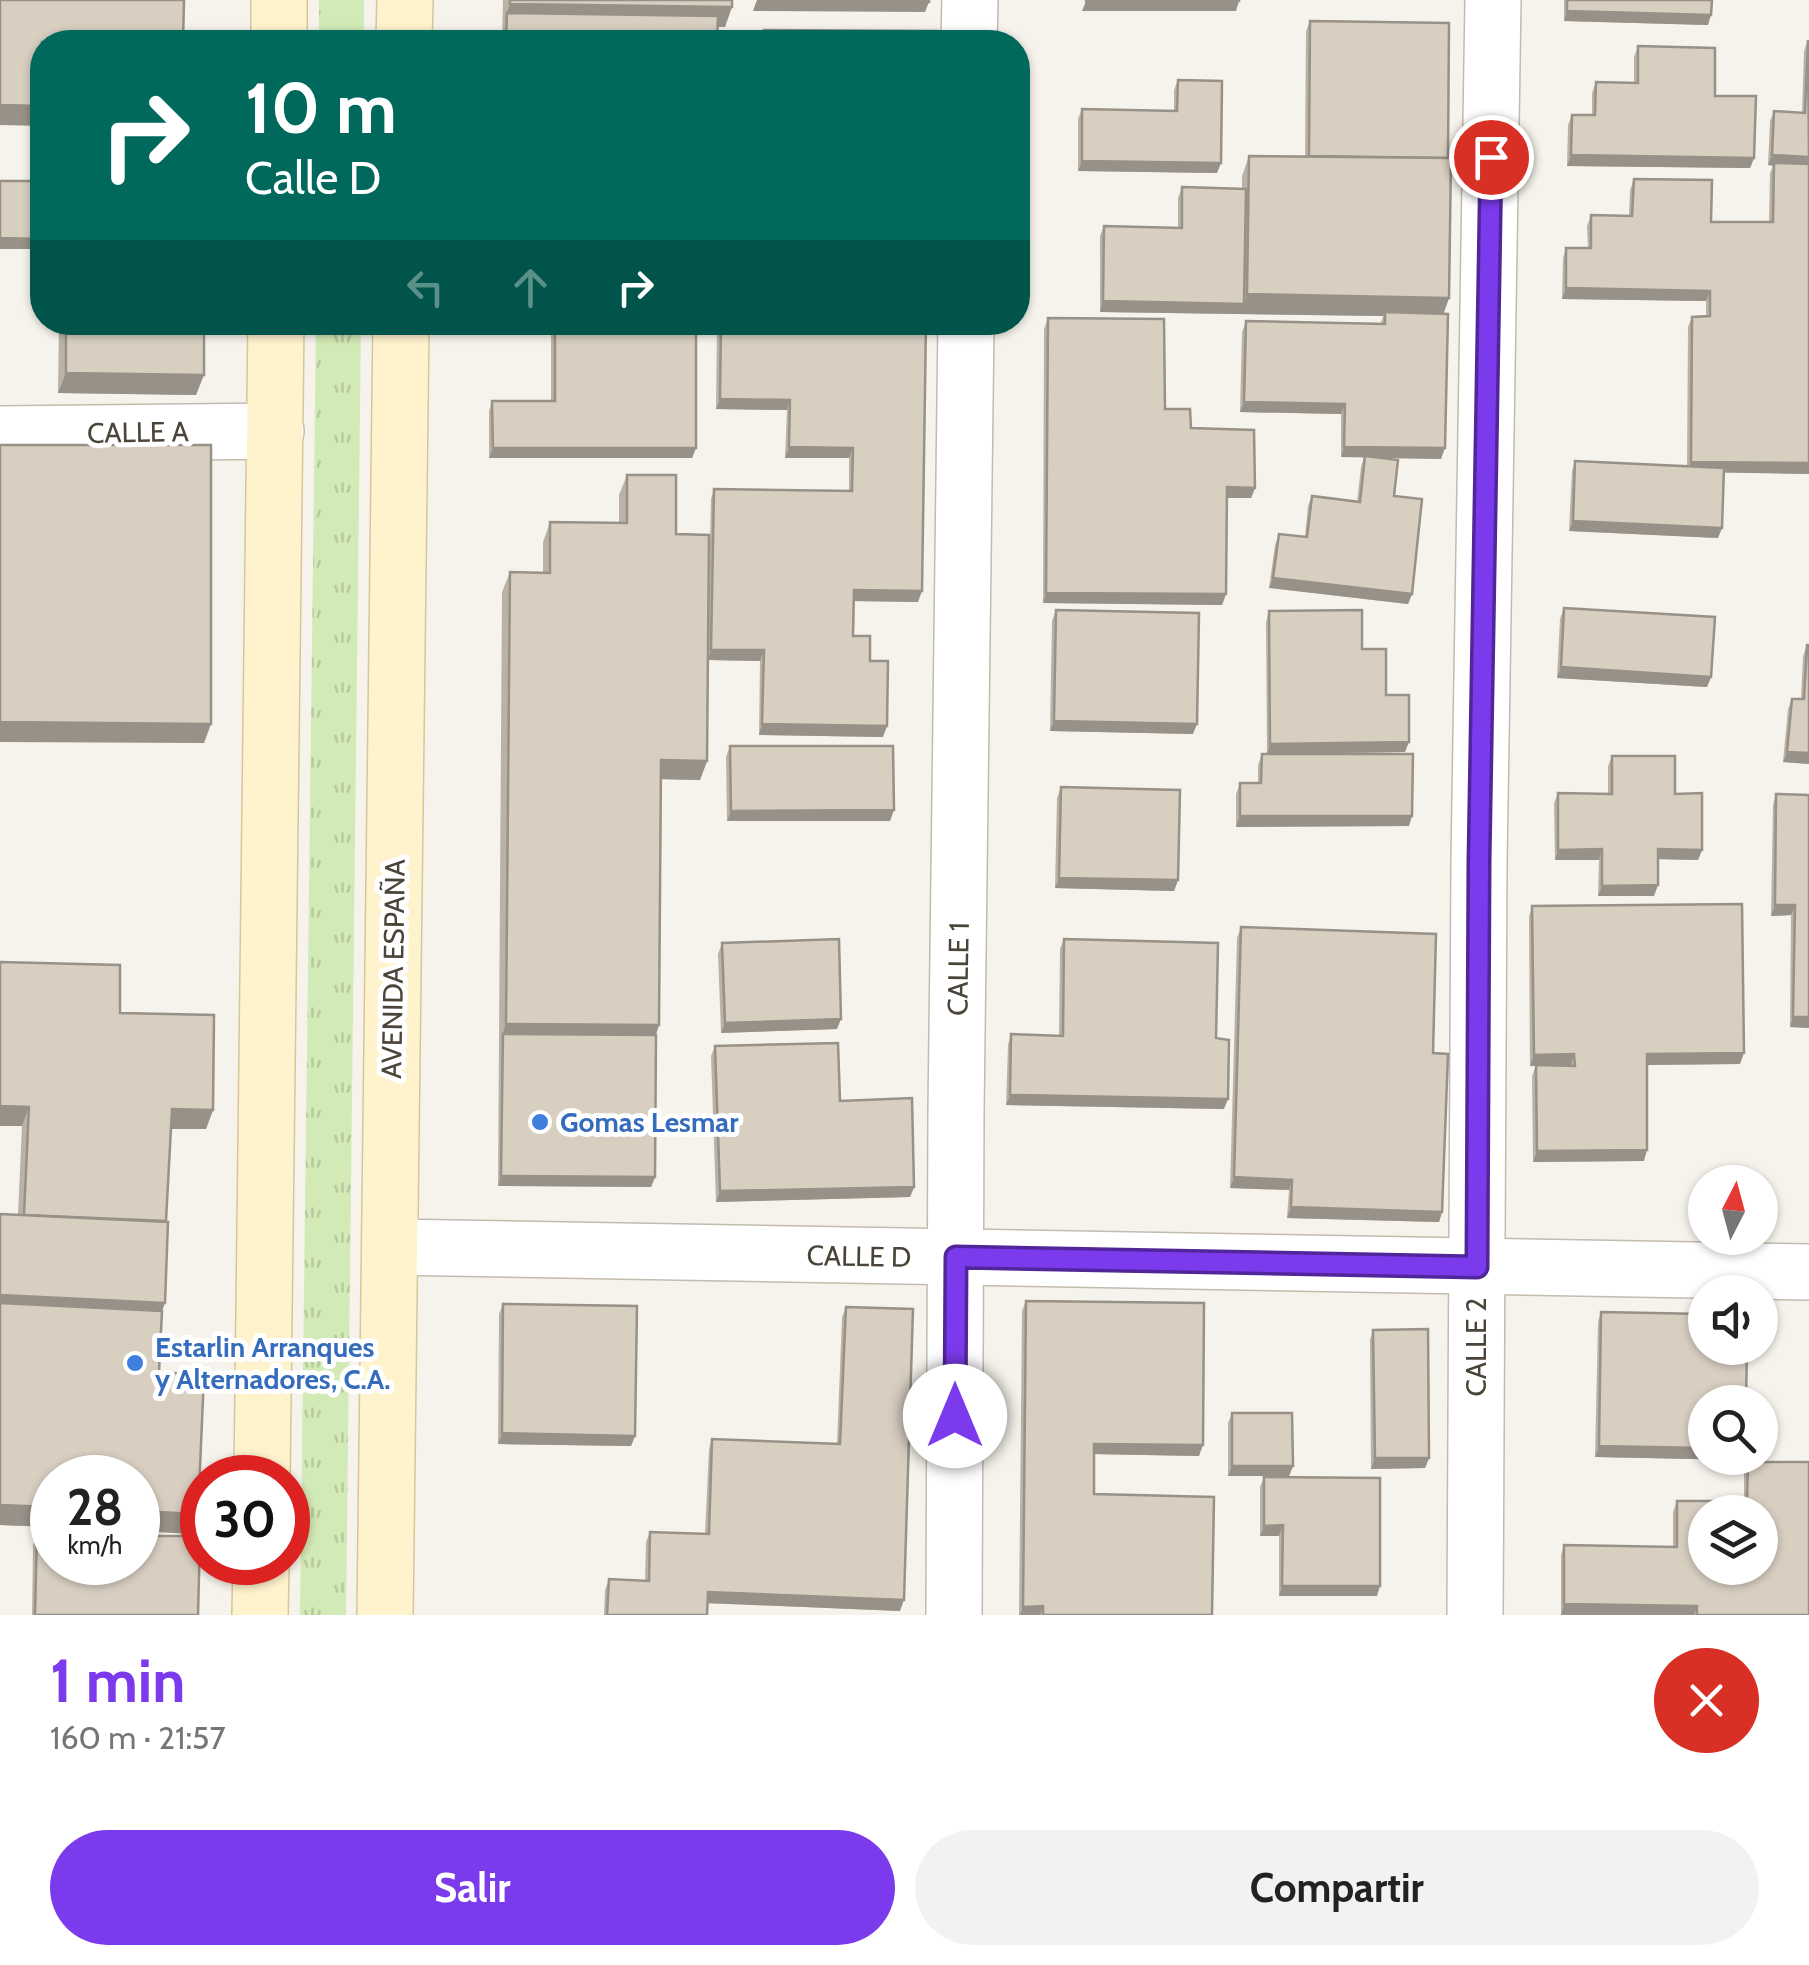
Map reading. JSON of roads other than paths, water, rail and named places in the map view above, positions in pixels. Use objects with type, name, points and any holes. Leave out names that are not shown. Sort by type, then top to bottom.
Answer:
[{"type":"main road","points":[[279,0],[279,30]]},
{"type":"main road","points":[[404,0],[404,30]]},
{"type":"main road","points":[[262,1455],[276,335]]},
{"type":"main road","name":"AVENIDA ESPAÑA","points":[[385,1615],[401,335]]},
{"type":"main road","points":[[260,1615],[261,1585]]},
{"type":"street","points":[[969,30],[970,0]]},
{"type":"street","name":"CALLE 2","points":[[1476,1615],[1480,823],[1494,0]]},
{"type":"street","name":"CALLE 1","points":[[954,1615],[966,335]]},
{"type":"street","name":"CALLE A","points":[[0,434],[276,431]]},
{"type":"street","name":"CALLE D","points":[[390,1247],[1809,1272]]},
{"type":"place","name":"Gomas Lesmar","points":[[540,1122]]},
{"type":"place","name":"Estarlin Arranques y Alternadores, C.A.","points":[[135,1363]]}]
